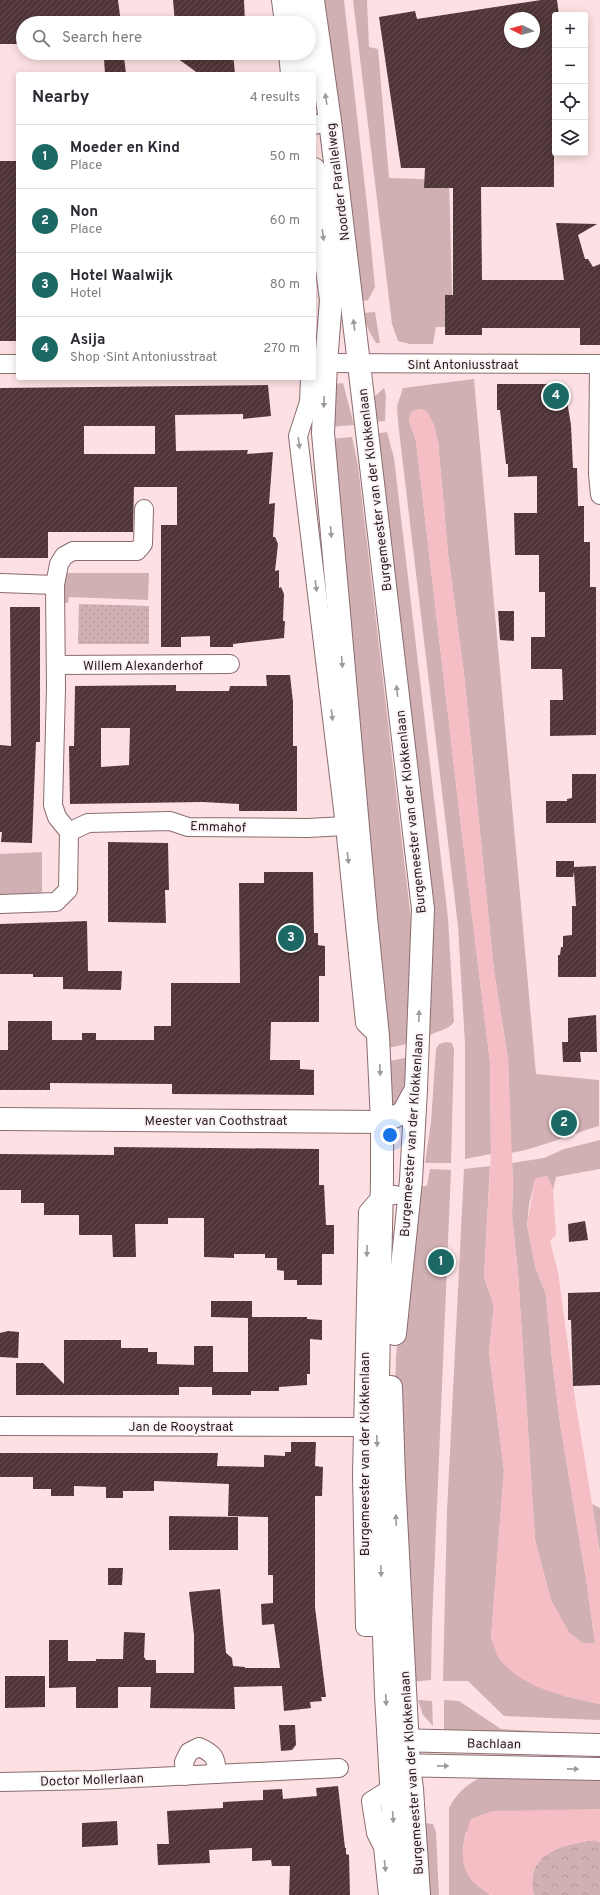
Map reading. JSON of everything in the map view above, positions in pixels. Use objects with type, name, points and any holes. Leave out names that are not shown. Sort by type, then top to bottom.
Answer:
[{"type":"main road","points":[[295,0],[296,16]]},
{"type":"main road","name":"Noorder Parallelweg","points":[[312,0],[313,16]]},
{"type":"main road","name":"Noorder Parallelweg","points":[[316,49],[322,123],[359,364]]},
{"type":"main road","points":[[302,60],[303,72]]},
{"type":"main road","name":"Noorder Parallelweg","points":[[316,184],[331,300],[317,368]]},
{"type":"main road","name":"Burgemeester van der Klokkenlaan","points":[[359,364],[422,909],[416,1089],[411,1180],[391,1381],[392,1627]]},
{"type":"main road","name":"Burgemeester van der Klokkenlaan","points":[[317,368],[332,546],[378,1036],[395,1334]]},
{"type":"main road","name":"Meester van Coothstraat","points":[[0,1119],[382,1122],[403,1113],[416,1089]]},
{"type":"main road","name":"Burgemeester van der Klokkenlaan","points":[[388,1195],[377,1426],[392,1627],[398,1740],[399,1765],[392,1788],[393,1819],[402,1895]]},
{"type":"main road","name":"Bachlaan","points":[[398,1740],[600,1746]]},
{"type":"main road","name":"Burgemeester van der Klokkenlaan","points":[[399,1765],[412,1789],[419,1895]]},
{"type":"main road","name":"Bachlaan","points":[[399,1765],[600,1769]]},
{"type":"street","points":[[281,0],[283,16]]},
{"type":"street","points":[[289,60],[290,72]]},
{"type":"street","points":[[0,364],[16,364]]},
{"type":"street","name":"Sint Antoniusstraat","points":[[317,368],[359,364],[599,364]]},
{"type":"street","points":[[599,364],[598,474],[600,495]]},
{"type":"street","points":[[314,380],[298,436],[345,826],[365,1023],[378,1036]]},
{"type":"street","points":[[0,904],[56,902],[68,890],[69,832],[57,817],[53,805],[56,665],[55,584],[59,564],[64,556],[73,551],[137,551],[143,544],[144,509]]},
{"type":"street","points":[[0,583],[55,584]]},
{"type":"street","name":"Willem Alexanderhof","points":[[56,665],[230,664]]},
{"type":"street","name":"Emmahof","points":[[69,832],[88,823],[155,821],[170,821],[188,827],[308,828],[345,826]]},
{"type":"street","name":"Burgemeester van der Klokkenlaan","points":[[388,1195],[368,1212],[362,1494],[365,1627],[392,1627]]},
{"type":"street","name":"Jan de Rooystraat","points":[[0,1426],[363,1427]]},
{"type":"street","points":[[185,1776],[184,1762],[189,1752],[200,1747],[209,1752],[216,1759],[217,1774]]},
{"type":"street","name":"Doctor Mollerlaan","points":[[0,1782],[185,1776],[340,1768]]},
{"type":"street","name":"Burgemeester van der Klokkenlaan","points":[[388,1895],[382,1847],[376,1833],[371,1801],[392,1788]]},
{"type":"green space","points":[[323,0],[344,0],[375,287],[368,300],[362,301]]},
{"type":"green space","points":[[353,0],[367,0],[369,47],[378,49],[389,178],[449,180],[453,327],[436,327],[433,344],[410,344],[398,341],[392,324]]},
{"type":"green space","points":[[375,312],[380,343],[376,343],[369,331],[362,313]]},
{"type":"green space","points":[[474,379],[536,1074],[599,1080],[599,1126],[533,1148],[511,1153],[508,1059],[494,971],[464,674],[448,554],[438,441],[426,411],[419,409],[411,412],[409,421],[416,441],[490,1062],[491,1154],[465,1159],[465,1044],[458,926],[397,406],[403,388]]},
{"type":"green space","points":[[343,383],[354,425],[329,427],[334,384]]},
{"type":"green space","points":[[384,388],[386,395],[385,421],[369,422],[371,400]]},
{"type":"green space","points":[[387,432],[394,458],[448,918],[454,1022],[445,1029],[429,1036],[370,435]]},
{"type":"green space","points":[[352,437],[358,466],[412,928],[411,1043],[383,1049],[329,439]]},
{"type":"green space","points":[[62,573],[149,573],[148,600],[69,597],[68,603],[62,603]]},
{"type":"green space","points":[[79,604],[149,606],[149,644],[78,644]]},
{"type":"green space","points":[[42,852],[42,896],[0,897],[0,854]]},
{"type":"green space","points":[[446,1042],[452,1043],[454,1049],[451,1163],[425,1163],[431,1122],[436,1049],[439,1044]]},
{"type":"green space","points":[[409,1057],[411,1059],[403,1089],[394,1106],[387,1107],[385,1062]]},
{"type":"green space","points":[[600,1140],[600,1169],[556,1177],[553,1190],[547,1176],[535,1179],[529,1205],[527,1225],[535,1266],[546,1295],[560,1423],[586,1578],[595,1643],[582,1643],[569,1633],[551,1600],[535,1540],[518,1273],[512,1215],[512,1163],[544,1158],[564,1149]]},
{"type":"green space","points":[[490,1166],[484,1277],[494,1306],[489,1352],[504,1470],[491,1639],[564,1696],[600,1704],[600,1720],[504,1716],[468,1681],[443,1681],[447,1511],[464,1169]]},
{"type":"green space","points":[[430,1169],[451,1170],[431,1680],[412,1682],[395,1392],[396,1356],[414,1186],[427,1186]]},
{"type":"green space","points":[[592,1504],[600,1508],[600,1554]]},
{"type":"green space","points":[[418,1700],[432,1701],[433,1726],[423,1715]]},
{"type":"green space","points":[[444,1700],[459,1701],[501,1729],[600,1735],[444,1732]]},
{"type":"green space","points":[[483,1776],[600,1776],[600,1809],[585,1810],[466,1832],[463,1847],[463,1860],[465,1867],[472,1880],[490,1895],[449,1895],[449,1808],[463,1789]]},
{"type":"green space","points":[[425,1823],[433,1824],[436,1832],[439,1895],[428,1895]]},
{"type":"green space","points":[[595,1840],[600,1842],[600,1895],[534,1895],[532,1881],[535,1869],[540,1860],[559,1848],[571,1844]]},
{"type":"shaded area","points":[[419,409],[426,410],[434,424],[438,441],[448,554],[464,674],[494,971],[508,1059],[513,1182],[512,1215],[518,1273],[535,1540],[551,1600],[569,1632],[582,1643],[595,1643],[560,1423],[546,1295],[535,1266],[527,1225],[535,1179],[547,1176],[553,1190],[556,1235],[550,1241],[558,1272],[576,1405],[600,1554],[600,1704],[560,1695],[522,1679],[499,1659],[491,1639],[504,1470],[489,1352],[494,1306],[484,1277],[491,1154],[490,1062],[416,441],[409,421],[411,412]]},
{"type":"shaded area","points":[[600,1809],[600,1842],[595,1840],[570,1844],[548,1853],[540,1860],[534,1869],[532,1881],[534,1895],[491,1895],[473,1881],[467,1874],[464,1865],[463,1847],[471,1819],[492,1811]]},
{"type":"building","points":[[0,0],[118,0],[120,16],[16,16],[16,44],[0,44]]},
{"type":"building","points":[[173,0],[244,0],[245,16],[174,16]]},
{"type":"building","points":[[541,0],[557,0],[559,12],[552,12],[552,156],[554,156],[554,187],[481,187],[482,280],[564,280],[556,223],[597,224],[578,235],[585,259],[588,259],[593,267],[600,264],[600,345],[580,345],[580,328],[482,328],[482,335],[445,335],[445,295],[453,295],[453,188],[424,188],[425,168],[401,168],[379,17],[415,11],[417,19]]},
{"type":"building","points":[[104,60],[124,60],[126,72],[105,72]]},
{"type":"building","points":[[180,60],[234,60],[235,72],[196,72]]},
{"type":"building","points":[[0,161],[16,161],[16,341],[0,341]]},
{"type":"building","points":[[497,384],[559,384],[565,389],[571,425],[573,468],[577,468],[578,506],[584,506],[584,542],[590,542],[590,587],[596,587],[596,735],[550,736],[550,700],[563,700],[562,669],[531,669],[531,637],[545,637],[545,592],[539,592],[539,555],[515,555],[514,513],[537,513],[537,476],[508,477],[508,464],[506,464],[500,410],[497,410]]},
{"type":"building","points":[[268,385],[271,416],[243,419],[243,414],[175,415],[176,451],[248,450],[247,454],[273,452],[269,504],[275,503],[273,537],[275,537],[278,544],[275,571],[279,570],[279,588],[281,587],[284,594],[284,638],[233,644],[233,647],[210,647],[210,636],[181,637],[181,647],[161,647],[161,525],[177,525],[177,487],[134,487],[133,532],[48,532],[48,558],[0,558],[0,388]],"holes":[[[84,426],[155,426],[155,454],[84,454]]]},
{"type":"building","points":[[10,607],[40,607],[40,742],[36,742],[32,843],[1,842],[2,832],[0,832],[0,745],[11,746]]},
{"type":"building","points":[[498,611],[514,611],[514,641],[500,640]]},
{"type":"building","points":[[266,675],[290,675],[293,702],[293,746],[297,746],[297,811],[239,811],[239,804],[203,802],[70,804],[69,746],[74,746],[75,686],[176,685],[176,691],[229,691],[230,686],[267,686]],"holes":[[[101,728],[130,728],[129,765],[101,767]]]},
{"type":"building","points":[[572,774],[596,774],[596,823],[546,823],[546,801],[567,801],[567,799],[572,798]]},
{"type":"building","points":[[108,842],[168,843],[169,890],[165,890],[166,923],[108,922]]},
{"type":"building","points":[[556,861],[574,861],[574,867],[596,866],[596,977],[558,977],[558,955],[560,955],[561,947],[563,947],[563,936],[572,935],[572,906],[576,906],[574,872],[573,877],[556,877]]},
{"type":"building","points":[[264,872],[313,872],[314,933],[318,933],[318,945],[325,946],[325,976],[319,976],[319,1022],[271,1022],[270,1060],[300,1060],[300,1069],[314,1070],[314,1095],[172,1094],[172,1084],[50,1083],[50,1090],[0,1090],[0,1050],[8,1050],[8,1021],[52,1021],[52,1040],[82,1040],[82,1033],[96,1033],[96,1040],[154,1040],[154,1026],[171,1026],[171,983],[240,983],[239,883],[264,883]]},
{"type":"building","points":[[87,921],[88,971],[122,971],[121,990],[63,989],[63,977],[33,977],[33,974],[0,974],[0,924]]},
{"type":"building","points":[[596,1015],[597,1052],[580,1052],[581,1062],[563,1062],[562,1042],[568,1042],[568,1018]]},
{"type":"building","points":[[114,1147],[319,1149],[319,1185],[324,1185],[326,1225],[334,1225],[334,1254],[322,1254],[322,1285],[297,1285],[297,1280],[284,1280],[284,1271],[277,1270],[277,1258],[265,1258],[265,1254],[234,1254],[234,1258],[204,1257],[204,1218],[168,1218],[168,1224],[135,1224],[136,1257],[113,1257],[112,1235],[79,1235],[79,1215],[44,1215],[44,1203],[21,1203],[21,1190],[0,1190],[0,1154],[114,1155]]},
{"type":"building","points":[[585,1221],[588,1240],[569,1242],[568,1224]]},
{"type":"building","points":[[600,1292],[600,1385],[573,1386],[571,1320],[568,1320],[568,1293]]},
{"type":"building","points":[[211,1301],[252,1301],[252,1317],[307,1317],[307,1319],[322,1320],[322,1340],[310,1339],[310,1374],[307,1374],[307,1385],[279,1387],[279,1391],[251,1391],[251,1395],[212,1395],[212,1387],[179,1387],[179,1395],[16,1395],[16,1363],[43,1363],[64,1384],[64,1340],[121,1340],[121,1348],[148,1348],[148,1352],[157,1352],[157,1364],[194,1365],[194,1346],[213,1346],[213,1372],[248,1372],[248,1318],[211,1317]]},
{"type":"building","points":[[8,1331],[19,1332],[18,1358],[0,1357],[0,1333]]},
{"type":"building","points":[[291,1442],[316,1442],[315,1466],[323,1467],[322,1496],[315,1496],[315,1607],[326,1697],[321,1697],[322,1701],[310,1702],[311,1708],[284,1711],[282,1686],[234,1687],[235,1709],[150,1708],[151,1687],[118,1687],[118,1708],[76,1708],[76,1687],[49,1688],[49,1640],[68,1640],[68,1661],[123,1659],[124,1632],[145,1633],[144,1657],[146,1660],[156,1660],[156,1673],[194,1673],[194,1635],[189,1592],[220,1589],[226,1653],[232,1658],[233,1666],[245,1668],[280,1668],[274,1624],[262,1625],[261,1604],[273,1603],[273,1575],[268,1575],[268,1517],[228,1516],[229,1484],[154,1481],[154,1491],[123,1491],[123,1498],[106,1498],[106,1487],[74,1486],[74,1496],[51,1496],[51,1489],[33,1489],[33,1477],[0,1477],[0,1453],[218,1453],[217,1466],[264,1467],[264,1455],[285,1456],[285,1452],[291,1452]]},
{"type":"building","points":[[169,1516],[238,1517],[238,1550],[169,1550]]},
{"type":"building","points":[[108,1568],[123,1568],[122,1585],[108,1585]]},
{"type":"building","points":[[5,1676],[45,1676],[45,1707],[5,1708]]},
{"type":"building","points":[[279,1725],[295,1725],[296,1745],[292,1750],[281,1751]]},
{"type":"building","points":[[338,1786],[345,1848],[346,1854],[349,1855],[350,1895],[289,1895],[290,1866],[272,1866],[271,1860],[252,1861],[252,1848],[209,1850],[210,1863],[158,1865],[157,1844],[169,1844],[167,1811],[223,1808],[223,1802],[263,1800],[263,1790],[282,1789],[283,1799],[317,1796],[316,1788]]},
{"type":"building","points":[[117,1821],[118,1845],[82,1847],[82,1823]]},
{"type":"place","name":"Asija","points":[[556,396]]},
{"type":"place","name":"Hotel Waalwijk","points":[[291,938]]},
{"type":"place","name":"Non","points":[[564,1123]]},
{"type":"place","name":"Moeder en Kind","points":[[441,1262]]}]
